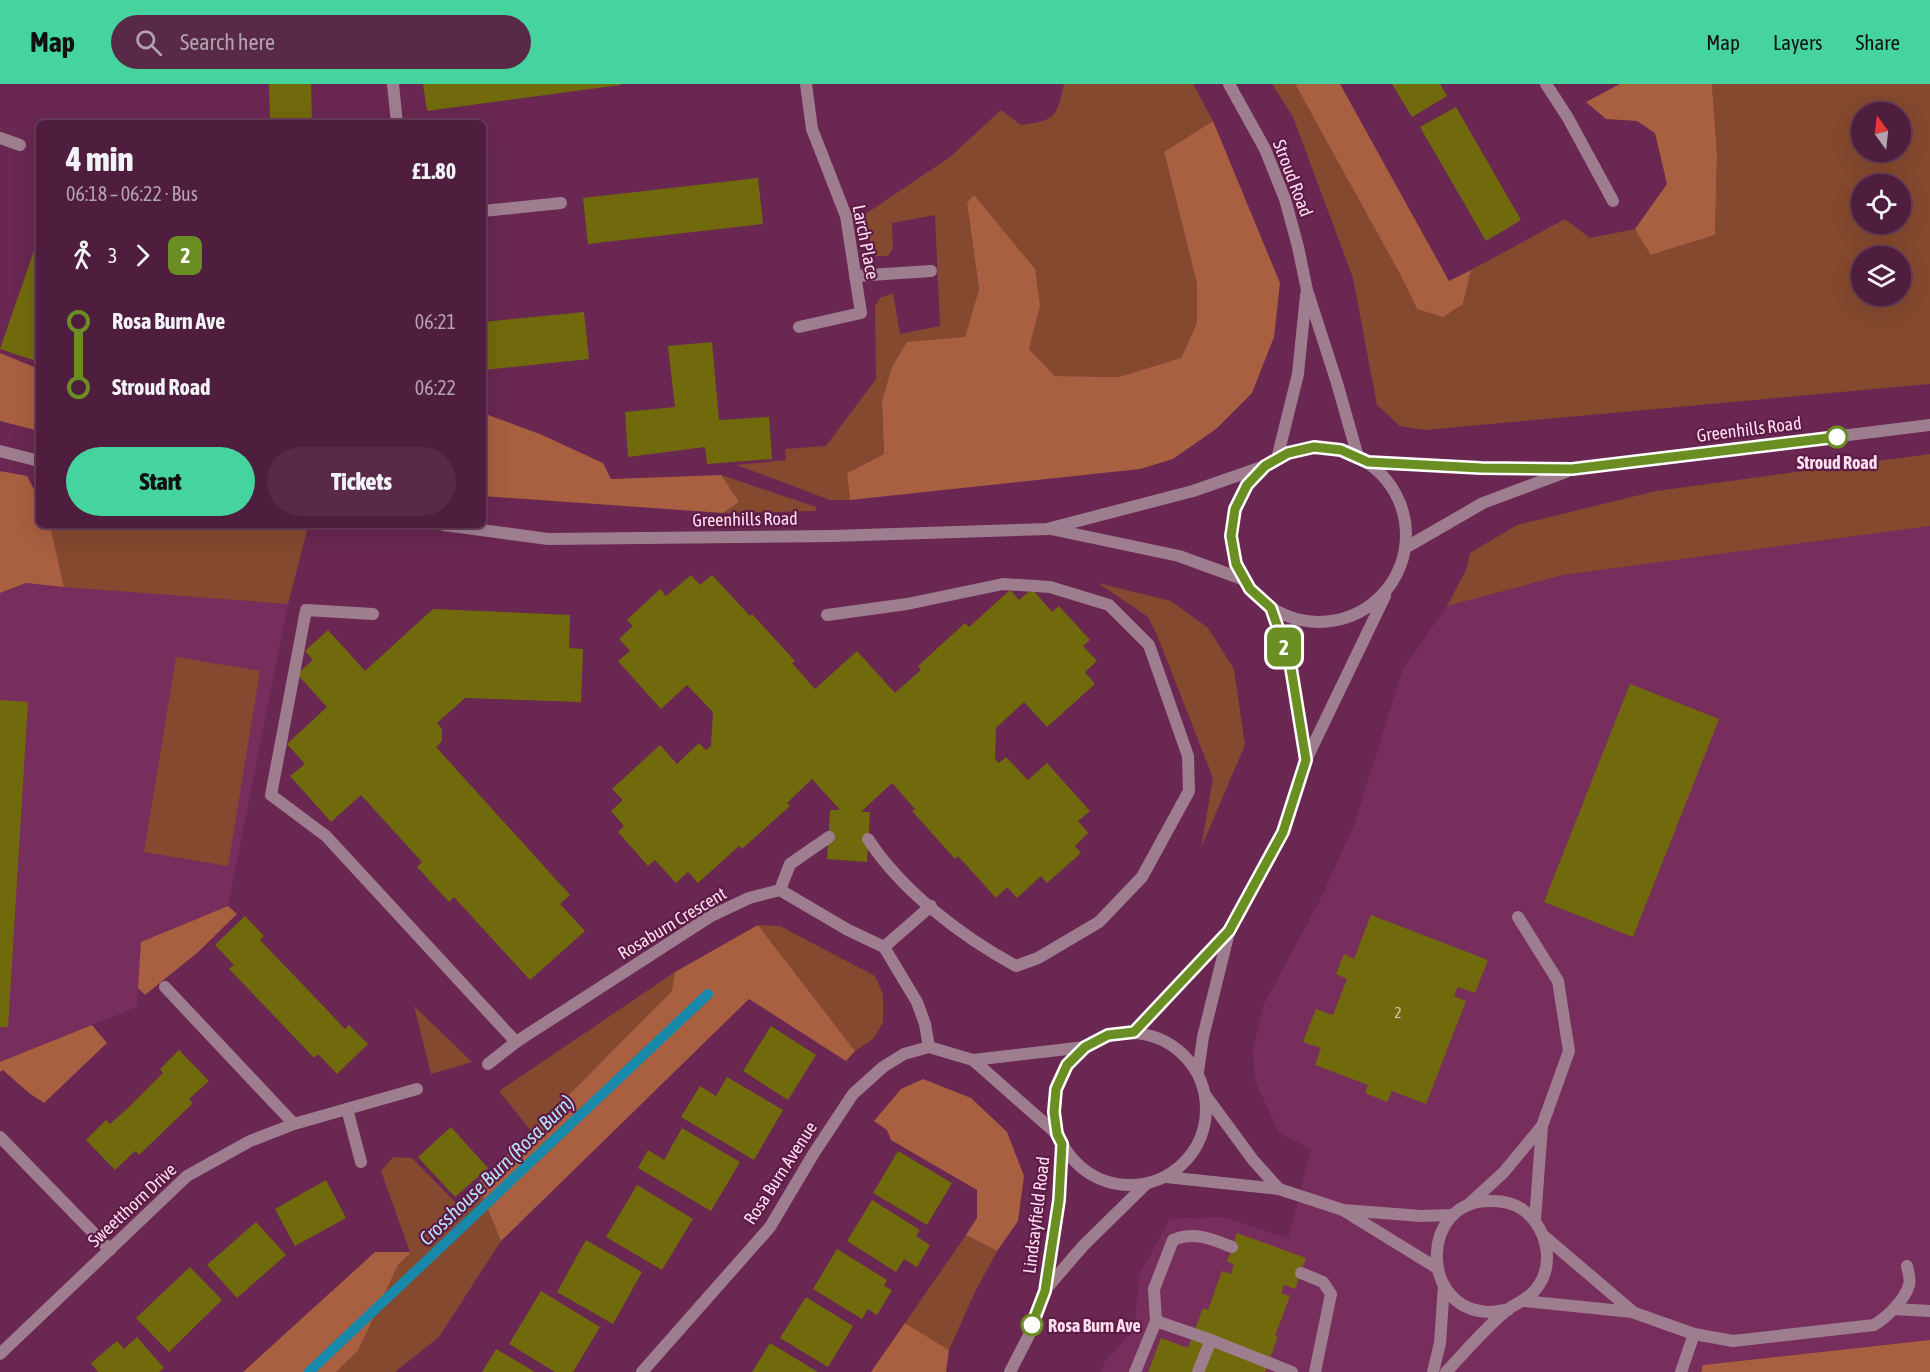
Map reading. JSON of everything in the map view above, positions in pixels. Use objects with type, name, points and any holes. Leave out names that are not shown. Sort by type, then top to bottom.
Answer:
[{"type":"street","points":[[393,84],[396,120]]},
{"type":"street","name":"Larch Place","points":[[800,327],[861,313],[846,216],[812,129],[806,84]]},
{"type":"street","name":"Stroud Road","points":[[1229,84],[1265,149],[1285,199],[1307,290],[1363,460]]},
{"type":"street","points":[[1546,84],[1568,118],[1612,201]]},
{"type":"street","points":[[0,138],[20,145]]},
{"type":"street","points":[[486,211],[561,203]]},
{"type":"street","points":[[855,276],[931,271]]},
{"type":"street","name":"Stroud Road","points":[[1277,459],[1298,374],[1307,290]]},
{"type":"street","name":"Greenhills Road","points":[[1363,460],[1481,468],[1572,469],[1930,425]]},
{"type":"street","points":[[1134,1032],[1229,931],[1283,832],[1306,760],[1391,584],[1402,561],[1405,548],[1407,536],[1403,510],[1390,483],[1363,460],[1341,450],[1314,447],[1288,453],[1265,466],[1247,485],[1235,509],[1231,536],[1236,564],[1250,589],[1271,608],[1297,619],[1327,622],[1351,616],[1373,603],[1391,584]]},
{"type":"street","points":[[0,451],[36,460]]},
{"type":"street","name":"Greenhills Road","points":[[466,528],[548,539],[842,536],[1047,529],[1193,491],[1265,466]]},
{"type":"street","name":"Greenhills Road","points":[[1405,548],[1483,503],[1572,469]]},
{"type":"street","name":"Greenhills Road","points":[[1047,529],[1179,556],[1245,580]]},
{"type":"street","points":[[827,615],[908,604],[1003,584],[1050,587],[1109,605],[1149,645],[1188,756],[1189,791],[1142,877],[1099,922],[1038,958],[1016,966],[994,954],[946,921],[883,861],[868,839]]},
{"type":"street","points":[[1271,608],[1290,662],[1306,760]]},
{"type":"street","points":[[373,614],[306,610],[271,795],[326,836],[516,1042]]},
{"type":"street","points":[[829,837],[790,864],[780,890],[848,930],[884,946],[917,1002],[925,1024],[929,1047],[973,1060],[1085,1047]]},
{"type":"street","name":"Rosaburn Crescent","points":[[488,1064],[516,1042],[711,916],[749,898],[780,890]]},
{"type":"street","points":[[884,946],[931,906]]},
{"type":"street","points":[[1518,917],[1558,981],[1569,1051],[1542,1126],[1535,1220]]},
{"type":"street","points":[[1198,1072],[1203,1038],[1229,931]]},
{"type":"street","points":[[165,987],[294,1124]]},
{"type":"street","points":[[1206,1096],[1206,1122],[1197,1147],[1184,1164],[1166,1177],[1146,1185],[1124,1185],[1103,1180],[1083,1170],[1068,1154],[1060,1139],[1054,1112],[1056,1089],[1067,1065],[1085,1047],[1108,1035],[1134,1032],[1160,1038],[1182,1052],[1198,1072],[1206,1096],[1253,1160],[1279,1189]]},
{"type":"street","name":"Rosa Burn Avenue","points":[[642,1372],[770,1227],[853,1094],[883,1066],[904,1054],[929,1047]]},
{"type":"street","points":[[973,1060],[1060,1139]]},
{"type":"street","name":"Sweetthorn Drive","points":[[0,1354],[187,1176],[250,1141],[294,1124],[417,1089]]},
{"type":"street","points":[[347,1109],[361,1162]]},
{"type":"street","points":[[1508,1310],[1489,1312],[1472,1308],[1455,1299],[1444,1285],[1437,1268],[1438,1240],[1453,1215],[1468,1205],[1504,1172],[1542,1126]]},
{"type":"street","points":[[0,1137],[110,1250]]},
{"type":"street","name":"Lindsayfield Road","points":[[1010,1372],[1029,1335],[1045,1291],[1059,1200],[1060,1139]]},
{"type":"street","points":[[1166,1177],[1279,1189],[1343,1209],[1421,1216],[1453,1215]]},
{"type":"street","name":"Lindsayfield Road","points":[[1045,1291],[1083,1246],[1146,1185]]},
{"type":"street","points":[[1446,1372],[1508,1310],[1524,1301],[1537,1288],[1545,1272],[1548,1254],[1544,1236],[1535,1220],[1521,1208],[1504,1201],[1485,1200],[1468,1205]]},
{"type":"street","points":[[1343,1209],[1437,1268]]},
{"type":"street","points":[[1135,1372],[1156,1321],[1154,1289],[1173,1240],[1183,1236],[1203,1235],[1232,1247]]},
{"type":"street","points":[[1544,1236],[1632,1312]]},
{"type":"street","points":[[1524,1301],[1632,1312],[1694,1334],[1733,1341],[1874,1325],[1894,1309],[1910,1285],[1907,1266]]},
{"type":"street","points":[[1301,1273],[1323,1282],[1331,1294],[1315,1372]]},
{"type":"street","points":[[1433,1372],[1440,1343],[1444,1285]]},
{"type":"street","points":[[1894,1309],[1930,1311]]},
{"type":"street","points":[[1156,1321],[1211,1340],[1284,1371]]},
{"type":"street","points":[[1682,1372],[1694,1334]]},
{"type":"street","points":[[1198,1372],[1211,1340]]},
{"type":"shaded area","points":[[1064,84],[1193,84],[1213,121],[1164,153],[1197,284],[1197,323],[1181,358],[1118,377],[1055,376],[1029,349],[1040,306],[967,203],[979,289],[965,337],[882,401],[884,454],[847,473],[850,500],[830,500],[737,465],[786,460],[785,449],[826,446],[876,379],[875,306],[880,298],[893,293],[900,334],[940,326],[935,215],[892,223],[893,248],[888,256],[876,256],[864,226],[864,215],[950,157],[1001,110],[1021,125],[1048,119],[1059,104]]},
{"type":"shaded area","points":[[1272,84],[1295,84],[1417,309],[1463,304],[1471,270],[1565,219],[1590,238],[1635,229],[1652,255],[1715,235],[1717,154],[1712,84],[1930,84],[1930,384],[1426,430],[1400,426],[1377,405],[1353,278],[1293,117]]},
{"type":"shaded area","points":[[1295,84],[1340,84],[1449,281],[1471,270],[1463,304],[1443,317],[1417,309]]},
{"type":"shaded area","points":[[1620,84],[1712,84],[1717,154],[1715,235],[1651,255],[1635,229],[1667,184],[1655,133],[1637,121],[1606,119],[1586,102]]},
{"type":"shaded area","points":[[1213,121],[1280,283],[1274,337],[1252,393],[1216,429],[1173,459],[1140,469],[850,500],[847,473],[884,454],[882,401],[892,367],[907,342],[965,337],[979,289],[967,203],[974,195],[1035,269],[1040,306],[1029,349],[1055,376],[1118,377],[1181,358],[1197,323],[1197,284],[1164,152]]},
{"type":"shaded area","points":[[0,353],[36,368],[36,430],[0,421]]},
{"type":"shaded area","points":[[486,414],[542,435],[603,463],[611,479],[721,475],[739,502],[723,513],[486,496]]},
{"type":"shaded area","points":[[1930,454],[1930,526],[1563,575],[1447,606],[1466,570],[1470,553],[1517,525],[1656,491]]},
{"type":"shaded area","points":[[0,471],[27,476],[36,493],[36,528],[51,528],[64,587],[26,583],[0,593]]},
{"type":"shaded area","points":[[721,475],[816,507],[816,511],[723,513],[738,502]]},
{"type":"shaded area","points":[[1930,526],[1930,1340],[1703,1365],[1701,1372],[1101,1372],[1105,1361],[1134,1330],[1140,1274],[1170,1219],[1222,1217],[1288,1238],[1311,1149],[1279,1133],[1255,1081],[1253,1049],[1264,1004],[1320,900],[1354,825],[1403,669],[1447,606],[1563,575]]},
{"type":"shaded area","points":[[51,528],[308,528],[288,604],[64,587]]},
{"type":"shaded area","points":[[26,583],[288,604],[228,906],[141,942],[137,1007],[0,1062],[0,593]]},
{"type":"shaded area","points":[[1098,583],[1171,601],[1208,628],[1234,669],[1245,745],[1201,848],[1213,778],[1148,617]]},
{"type":"shaded area","points":[[176,657],[260,671],[228,866],[144,852]]},
{"type":"shaded area","points":[[228,906],[237,914],[197,953],[145,995],[138,988],[141,942]]},
{"type":"shaded area","points":[[758,925],[780,926],[875,976],[883,994],[883,1023],[873,1039],[855,1051]]},
{"type":"shaded area","points":[[758,925],[855,1051],[846,1061],[749,999],[501,1241],[477,1183],[532,1132],[672,991],[675,972]]},
{"type":"shaded area","points":[[675,972],[673,991],[532,1132],[499,1091]]},
{"type":"shaded area","points":[[414,1006],[472,1062],[431,1074]]},
{"type":"shaded area","points":[[92,1025],[107,1043],[44,1103],[3,1070],[0,1072],[0,1062]]},
{"type":"shaded area","points":[[923,1079],[971,1098],[1007,1132],[1024,1176],[1018,1221],[997,1251],[966,1235],[977,1218],[977,1190],[891,1140],[887,1130],[874,1121],[901,1089]]},
{"type":"shaded area","points":[[393,1157],[412,1158],[456,1203],[477,1183],[501,1241],[439,1337],[395,1372],[336,1372],[358,1351],[398,1265],[410,1252],[381,1171]]},
{"type":"shaded area","points":[[966,1235],[997,1251],[975,1292],[949,1350],[905,1323]]},
{"type":"shaded area","points":[[375,1252],[411,1252],[398,1265],[358,1351],[336,1372],[243,1372]]},
{"type":"shaded area","points":[[905,1323],[949,1350],[946,1372],[871,1372]]},
{"type":"shaded area","points":[[1930,1340],[1930,1372],[1701,1372],[1703,1365]]},
{"type":"building","points":[[269,84],[311,84],[312,120],[270,120]]},
{"type":"building","points":[[423,84],[620,84],[620,85],[427,111]]},
{"type":"building","points":[[1392,84],[1440,84],[1447,96],[1412,117]]},
{"type":"building","points":[[1456,107],[1521,220],[1486,241],[1420,127]]},
{"type":"building","points":[[758,178],[763,224],[588,244],[583,198]]},
{"type":"building","points":[[36,245],[36,361],[0,349]]},
{"type":"building","points":[[584,312],[589,359],[486,370],[486,322]]},
{"type":"building","points":[[712,342],[719,420],[769,417],[772,459],[707,464],[705,447],[628,457],[625,412],[675,407],[668,346]]},
{"type":"building","points":[[691,575],[700,585],[712,575],[795,661],[792,663],[815,689],[857,651],[895,693],[921,670],[918,666],[965,623],[969,627],[1010,590],[1019,600],[1032,589],[1052,612],[1059,606],[1090,640],[1083,646],[1097,661],[1085,672],[1095,684],[1047,727],[1024,702],[996,728],[995,759],[999,763],[1006,757],[1028,780],[1047,763],[1090,811],[1078,821],[1088,833],[1075,846],[1081,853],[1047,883],[1041,876],[1017,898],[1007,887],[996,898],[958,856],[955,859],[912,811],[915,809],[892,783],[861,812],[870,812],[867,862],[827,859],[830,810],[840,810],[812,779],[787,803],[790,806],[742,849],[739,846],[698,883],[688,872],[676,883],[655,860],[648,866],[618,832],[624,826],[611,811],[623,800],[612,789],[660,745],[677,764],[699,743],[706,750],[711,746],[713,712],[687,685],[661,709],[618,661],[630,651],[619,639],[633,626],[627,620],[660,589],[666,596]]},
{"type":"building","points":[[433,609],[570,615],[569,648],[583,649],[581,702],[465,698],[437,723],[442,729],[442,741],[436,747],[570,895],[560,904],[585,931],[530,980],[454,897],[449,902],[417,867],[422,862],[361,795],[331,822],[290,776],[305,764],[287,744],[327,707],[297,674],[313,660],[305,651],[328,630],[365,671]]},
{"type":"building","points":[[1630,684],[1719,719],[1633,937],[1544,902]]},
{"type":"building","points":[[0,700],[28,702],[8,1027],[0,1027]]},
{"type":"building","points":[[1371,915],[1488,960],[1475,993],[1458,987],[1454,996],[1466,1001],[1426,1104],[1392,1091],[1387,1102],[1365,1093],[1368,1085],[1315,1065],[1321,1048],[1303,1042],[1316,1009],[1333,1015],[1347,979],[1336,974],[1344,954],[1354,959]]},
{"type":"building","points":[[245,916],[264,936],[260,940],[345,1029],[349,1025],[368,1044],[337,1074],[318,1054],[314,1058],[229,969],[234,965],[215,945]]},
{"type":"building","points":[[771,1026],[816,1055],[788,1100],[743,1071]]},
{"type":"building","points":[[179,1050],[209,1081],[189,1099],[193,1103],[139,1155],[135,1151],[115,1170],[86,1140],[106,1120],[110,1124],[128,1108],[163,1073],[160,1069]]},
{"type":"building","points":[[727,1077],[783,1110],[754,1160],[681,1117],[700,1086],[716,1096]]},
{"type":"building","points":[[451,1127],[488,1168],[455,1197],[418,1157]]},
{"type":"building","points":[[682,1128],[740,1162],[711,1211],[638,1168],[648,1150],[664,1160]]},
{"type":"building","points":[[898,1151],[952,1183],[927,1225],[873,1193]]},
{"type":"building","points":[[326,1180],[346,1218],[295,1246],[275,1209]]},
{"type":"building","points":[[637,1185],[693,1219],[662,1270],[606,1237]]},
{"type":"building","points":[[872,1200],[920,1230],[916,1236],[930,1245],[917,1267],[904,1259],[896,1272],[847,1241]]},
{"type":"building","points":[[256,1222],[286,1255],[237,1298],[207,1265]]},
{"type":"building","points":[[1237,1233],[1306,1258],[1295,1289],[1284,1285],[1281,1293],[1290,1296],[1265,1372],[1148,1372],[1161,1338],[1188,1348],[1203,1308],[1208,1310],[1222,1271],[1231,1274],[1234,1264],[1227,1262]]},
{"type":"building","points":[[586,1240],[642,1272],[613,1324],[557,1292]]},
{"type":"building","points":[[837,1249],[887,1280],[884,1286],[892,1290],[877,1315],[868,1309],[862,1319],[813,1289]]},
{"type":"building","points":[[190,1267],[222,1300],[169,1352],[136,1318]]},
{"type":"building","points":[[541,1291],[600,1327],[573,1372],[555,1372],[509,1344]]},
{"type":"building","points":[[806,1297],[853,1326],[828,1367],[780,1338]]},
{"type":"building","points":[[137,1337],[164,1368],[159,1372],[98,1372],[91,1363],[117,1341],[124,1349]]},
{"type":"building","points":[[770,1343],[818,1372],[752,1372]]},
{"type":"building","points":[[496,1349],[535,1372],[482,1372]]},
{"type":"waterway","name":"Crosshouse Burn (Rosa Burn)","points":[[309,1372],[708,994]]},
{"type":"bus line","name":"2","points":[[1032,1325],[1045,1291],[1059,1200],[1062,1144],[1057,1134],[1054,1112],[1056,1089],[1067,1065],[1085,1047],[1108,1035],[1134,1032],[1229,931],[1283,832],[1306,760],[1290,662],[1271,608],[1250,589],[1236,564],[1231,536],[1235,509],[1247,485],[1265,466],[1288,453],[1314,447],[1341,450],[1368,462],[1481,468],[1572,469],[1837,437]]},
{"type":"place","name":"Stroud Road","points":[[1837,437]]},
{"type":"place","name":"Rosa Burn Ave","points":[[1032,1325]]}]
